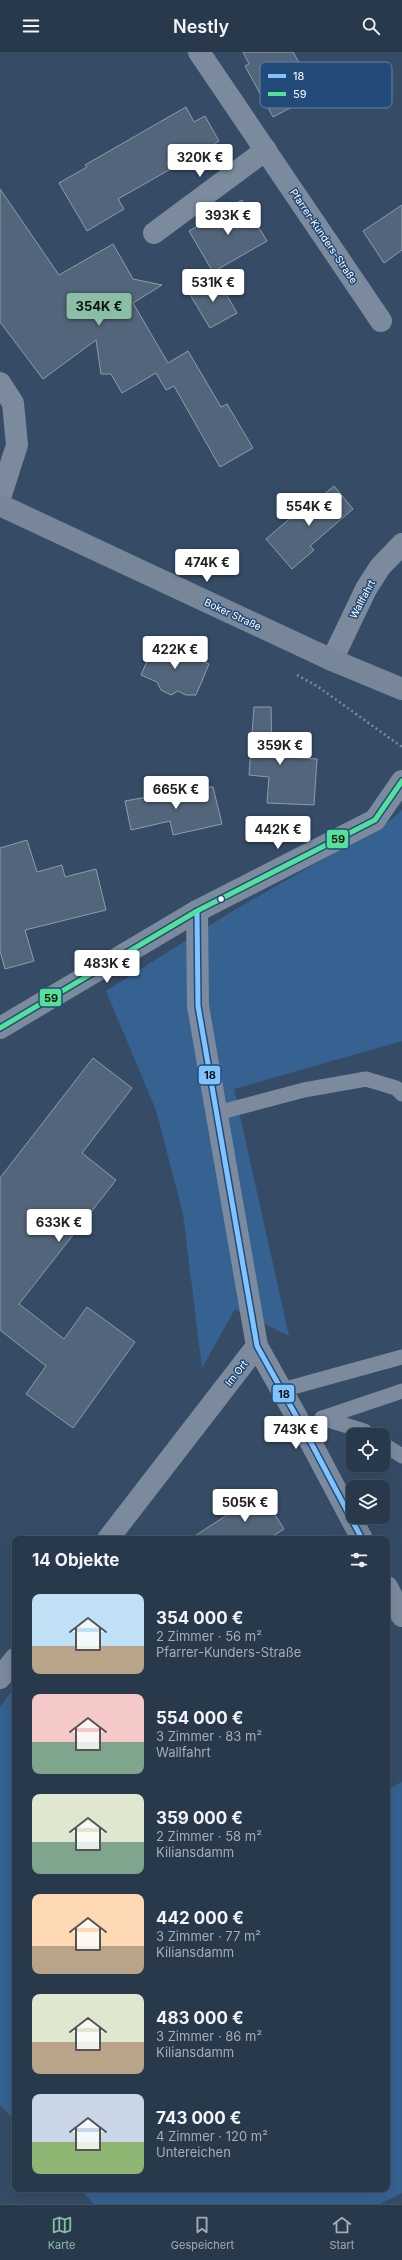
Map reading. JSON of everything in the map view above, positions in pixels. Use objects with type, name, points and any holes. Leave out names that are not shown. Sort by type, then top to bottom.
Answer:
[{"type":"main road","name":"Boker Straße","points":[[0,505],[332,660],[402,689]]},
{"type":"street","name":"Pfarrer-Kunders-Straße","points":[[199,52],[381,321]]},
{"type":"street","points":[[154,233],[266,150]]},
{"type":"street","points":[[0,383],[13,403],[17,445],[0,498]]},
{"type":"street","name":"Wallfahrt","points":[[332,660],[366,589],[380,567],[402,544]]},
{"type":"street","points":[[0,1028],[197,911],[375,820],[402,781]]},
{"type":"street","points":[[197,911],[198,1006],[257,1346],[309,1439],[360,1536]]},
{"type":"street","name":"Im Ort","points":[[110,1536],[257,1346]]},
{"type":"street","points":[[0,1678],[12,1663]]},
{"type":"lane","points":[[216,1113],[304,1090],[366,1079],[396,1088],[402,1094]]},
{"type":"lane","points":[[282,1390],[402,1357]]},
{"type":"lane","points":[[309,1439],[322,1418],[402,1391]]},
{"type":"lane","points":[[322,1418],[354,1428]]},
{"type":"lane","points":[[390,1448],[402,1456]]},
{"type":"path","points":[[317,686],[402,746]]},
{"type":"shaded area","points":[[402,810],[402,1041],[234,1089],[289,1336],[235,1309],[202,1368],[183,1214],[156,1110],[106,991],[236,909],[388,822]]},
{"type":"shaded area","points":[[12,1690],[12,2118],[0,2105],[0,1707]]},
{"type":"shaded area","points":[[402,1782],[402,2193],[380,2204],[94,2204],[83,2192],[390,2192],[390,1788]]},
{"type":"building","points":[[243,52],[293,52],[299,62],[260,62],[260,93],[245,66],[249,64]]},
{"type":"building","points":[[186,107],[194,122],[205,116],[219,141],[183,164],[183,162],[118,199],[124,209],[87,231],[59,183],[87,167],[85,165]]},
{"type":"building","points":[[268,108],[290,108],[273,117]]},
{"type":"building","points":[[0,189],[59,275],[113,244],[133,279],[162,285],[133,303],[168,363],[188,351],[221,407],[227,404],[253,448],[220,467],[174,386],[166,390],[156,373],[122,393],[111,374],[101,374],[96,340],[43,379],[0,322]]},
{"type":"building","points":[[242,200],[267,241],[213,272],[189,231]]},
{"type":"building","points":[[402,205],[402,250],[384,263],[363,231]]},
{"type":"building","points":[[217,278],[237,313],[210,328],[189,293]]},
{"type":"building","points":[[334,486],[353,509],[310,546],[314,550],[292,569],[266,539],[301,509],[303,512]]},
{"type":"building","points":[[156,641],[209,664],[196,695],[186,695],[178,691],[171,695],[161,690],[157,682],[141,675]]},
{"type":"building","points":[[254,707],[271,707],[272,756],[317,759],[314,805],[267,803],[269,777],[249,775]]},
{"type":"building","points":[[203,787],[213,787],[222,824],[173,835],[170,821],[131,830],[125,801]]},
{"type":"building","points":[[27,840],[37,872],[62,865],[65,877],[96,869],[106,910],[25,930],[34,961],[5,969],[0,951],[0,848]]},
{"type":"building","points":[[93,1058],[132,1088],[82,1153],[116,1180],[19,1304],[64,1339],[87,1307],[135,1342],[73,1428],[26,1394],[46,1366],[0,1330],[0,1178]]},
{"type":"building","points":[[261,1493],[284,1529],[273,1536],[195,1536]]},
{"type":"transit line","name":"59","points":[[0,1028],[197,911],[375,820],[402,781]]},
{"type":"transit line","name":"18","points":[[197,911],[198,1006],[257,1346],[309,1439],[360,1536]]}]
